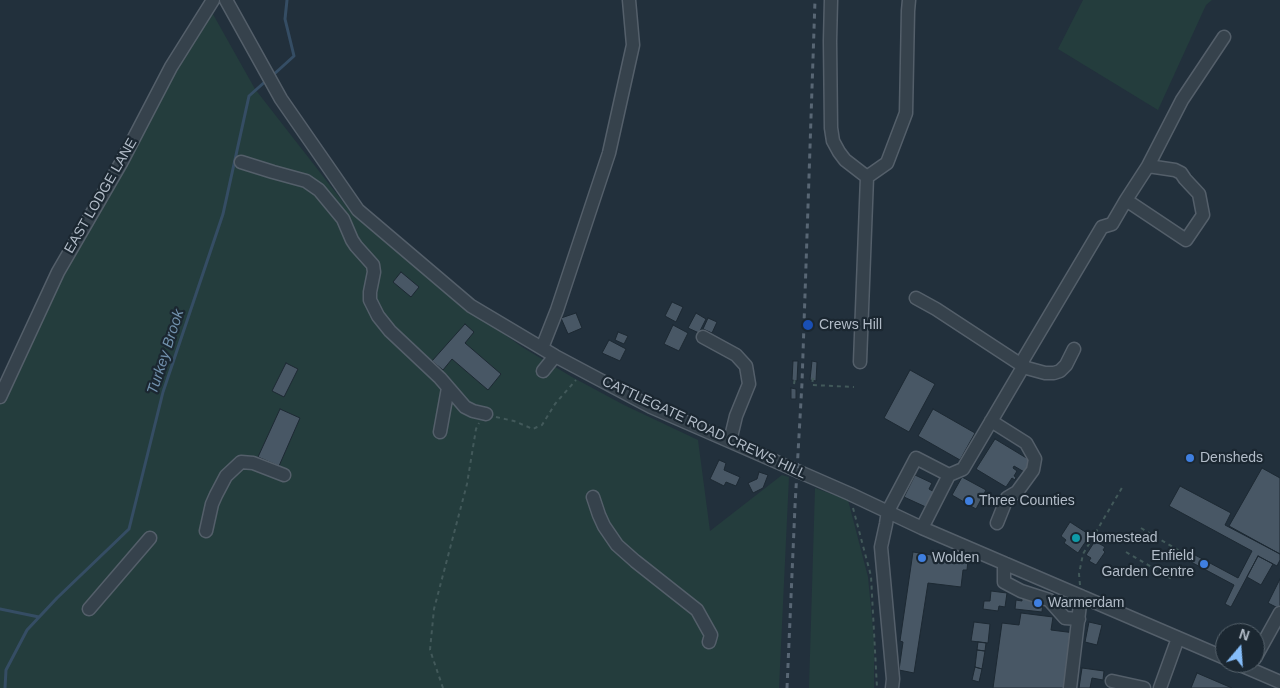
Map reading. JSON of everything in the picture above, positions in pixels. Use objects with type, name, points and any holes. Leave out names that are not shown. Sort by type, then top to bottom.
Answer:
[{"type":"street","name":"EAST LODGE LANE","points":[[0,397],[58,272],[121,163],[171,66],[213,0]]},
{"type":"street","name":"CATTLEGATE ROAD CREWS HILL","points":[[226,0],[280,100],[358,210],[471,306],[554,356],[651,407],[850,494],[922,528],[1215,654]]},
{"type":"street","points":[[542,348],[557,310],[609,153],[633,45],[629,0]]},
{"type":"street","points":[[831,0],[831,128],[833,141],[846,160],[867,178]]},
{"type":"street","points":[[867,178],[887,163],[906,113],[908,11],[910,0]]},
{"type":"street","points":[[922,528],[950,475],[963,469],[1023,367],[1023,360],[1102,227],[1112,224],[1148,166],[1182,100],[1224,37]]},
{"type":"street","points":[[241,162],[306,181],[319,190],[343,219],[356,246],[373,265],[374,272],[370,300],[378,316],[390,331],[440,378],[465,407],[486,414]]},
{"type":"street","points":[[1126,200],[1186,240],[1203,214],[1199,194],[1185,180],[1181,173],[1175,170],[1148,166]]},
{"type":"street","points":[[860,362],[867,178]]},
{"type":"street","points":[[916,298],[936,309],[1023,367],[1045,373],[1060,371],[1066,365],[1074,349]]},
{"type":"street","points":[[703,337],[736,355],[746,366],[749,384],[736,416],[730,442]]},
{"type":"street","points":[[543,371],[554,356]]},
{"type":"street","points":[[440,432],[448,388]]},
{"type":"street","points":[[991,421],[1026,443],[1035,460],[1033,470],[1017,492],[1007,498],[997,523]]},
{"type":"street","points":[[892,688],[893,679],[881,547],[888,511],[916,458],[950,475]]},
{"type":"street","points":[[206,531],[216,495],[226,476],[241,462],[253,463],[284,475]]},
{"type":"street","points":[[593,496],[601,520],[614,541],[627,554],[697,610],[711,635],[710,642]]},
{"type":"street","points":[[89,609],[150,538]]},
{"type":"street","points":[[1004,563],[1004,582],[1021,591],[1049,600],[1065,618],[1079,619]]},
{"type":"street","points":[[1070,688],[1081,596]]},
{"type":"street","points":[[1265,640],[1280,613]]},
{"type":"street","points":[[1160,688],[1178,638]]},
{"type":"street","points":[[1265,672],[1280,683],[1278,688]]},
{"type":"street","points":[[1112,681],[1144,688]]},
{"type":"path","points":[[443,688],[430,650],[434,608],[467,484],[476,429],[486,414],[514,421],[533,429],[542,425],[554,404],[583,371]]},
{"type":"path","points":[[794,384],[795,378]]},
{"type":"path","points":[[813,378],[812,385],[854,387]]},
{"type":"path","points":[[1081,596],[1079,574],[1083,554],[1123,486]]},
{"type":"path","points":[[850,494],[870,576],[877,688]]},
{"type":"path","points":[[1141,528],[1193,559]]},
{"type":"path","points":[[1126,552],[1172,579]]},
{"type":"green space","points":[[205,0],[255,89],[354,216],[469,309],[522,347],[624,405],[698,440],[710,531],[782,475],[789,477],[779,688],[0,688],[0,402],[120,161]]},
{"type":"green space","points":[[1083,0],[1212,0],[1206,5],[1158,110],[1058,49]]},
{"type":"green space","points":[[815,488],[848,500],[868,577],[874,640],[874,688],[809,688]]},
{"type":"building","points":[[401,272],[419,287],[411,297],[393,282]]},
{"type":"building","points":[[672,302],[683,307],[676,322],[665,316]]},
{"type":"building","points":[[576,313],[582,328],[568,334],[561,318]]},
{"type":"building","points":[[696,313],[706,319],[699,333],[688,328]]},
{"type":"building","points":[[708,318],[717,322],[712,333],[703,329]]},
{"type":"building","points":[[465,324],[474,332],[465,343],[501,374],[488,390],[452,359],[443,370],[432,361]]},
{"type":"building","points":[[673,325],[688,333],[679,351],[664,344]]},
{"type":"building","points":[[618,332],[628,336],[624,344],[615,340]]},
{"type":"building","points":[[609,340],[626,349],[620,361],[602,353]]},
{"type":"building","points":[[793,361],[798,361],[797,381],[792,380]]},
{"type":"building","points":[[812,361],[817,362],[816,381],[810,380]]},
{"type":"building","points":[[286,363],[298,369],[284,397],[272,391]]},
{"type":"building","points":[[910,370],[935,384],[909,432],[884,418]]},
{"type":"building","points":[[791,388],[796,389],[796,399],[791,399]]},
{"type":"building","points":[[280,409],[300,418],[279,466],[258,457]]},
{"type":"building","points":[[933,409],[975,433],[960,460],[918,436]]},
{"type":"building","points":[[995,439],[1033,462],[1026,473],[1014,466],[1013,468],[1017,471],[1014,476],[1016,477],[1015,480],[1012,478],[1006,487],[976,469]]},
{"type":"building","points":[[719,460],[726,463],[724,470],[740,477],[736,486],[726,482],[724,486],[710,479]]},
{"type":"building","points":[[1262,468],[1280,478],[1280,554],[1229,526]]},
{"type":"building","points":[[759,472],[768,475],[763,488],[753,493],[748,483],[757,479]]},
{"type":"building","points":[[915,475],[932,483],[929,489],[936,493],[928,508],[904,497]]},
{"type":"building","points":[[962,477],[986,490],[976,509],[952,495]]},
{"type":"building","points":[[1180,486],[1231,513],[1225,525],[1280,554],[1277,566],[1258,556],[1231,607],[1225,604],[1234,585],[1191,562],[1195,555],[1238,578],[1252,551],[1169,506]]},
{"type":"building","name":"Homestead","points":[[1070,522],[1090,535],[1078,553],[1064,543],[1066,540],[1061,536]]},
{"type":"building","points":[[1095,541],[1105,547],[1103,550],[1105,552],[1096,565],[1089,561],[1091,558],[1086,555]]},
{"type":"building","points":[[913,552],[968,561],[967,570],[963,570],[961,587],[928,583],[914,673],[899,670],[903,642],[900,641]]},
{"type":"building","points":[[1258,556],[1273,564],[1261,585],[1247,577]]},
{"type":"building","points":[[1280,579],[1280,609],[1268,603]]},
{"type":"building","points":[[991,591],[1007,593],[1005,607],[999,606],[998,611],[983,609],[984,601],[990,601]]},
{"type":"building","points":[[1022,598],[1043,600],[1042,612],[1015,609],[1016,600],[1022,601]]},
{"type":"building","points":[[1021,613],[1053,617],[1051,630],[1075,633],[1068,688],[993,688],[1002,623],[1019,625]]},
{"type":"building","points":[[974,622],[990,624],[988,643],[971,641]]},
{"type":"building","points":[[1089,622],[1102,625],[1097,645],[1085,642]]},
{"type":"building","points":[[978,642],[986,643],[985,651],[977,650]]},
{"type":"building","points":[[977,650],[985,651],[982,669],[975,667]]},
{"type":"building","points":[[975,667],[982,669],[979,682],[972,680]]},
{"type":"building","points":[[1082,668],[1104,671],[1103,680],[1092,678],[1090,688],[1079,688]]},
{"type":"building","points":[[1197,673],[1232,688],[1191,688]]},
{"type":"waterway","name":"Turkey Brook","points":[[272,76],[294,56],[285,19],[287,0]]},
{"type":"waterway","name":"Turkey Brook","points":[[5,688],[6,670],[27,630],[57,598],[129,529],[163,392],[223,214],[249,96],[267,80]]},
{"type":"waterway","points":[[0,609],[39,617]]},
{"type":"railway","points":[[787,688],[802,383],[815,0]]},
{"type":"place","name":"Crews Hill","points":[[808,325]]},
{"type":"place","name":"Densheds","points":[[1190,458]]},
{"type":"place","name":"Three Counties","points":[[969,501]]},
{"type":"place","name":"Homestead","points":[[1076,538]]},
{"type":"place","name":"Wolden","points":[[922,558]]},
{"type":"place","name":"Enfield Garden Centre","points":[[1204,564]]},
{"type":"place","name":"Warmerdam","points":[[1038,603]]}]
